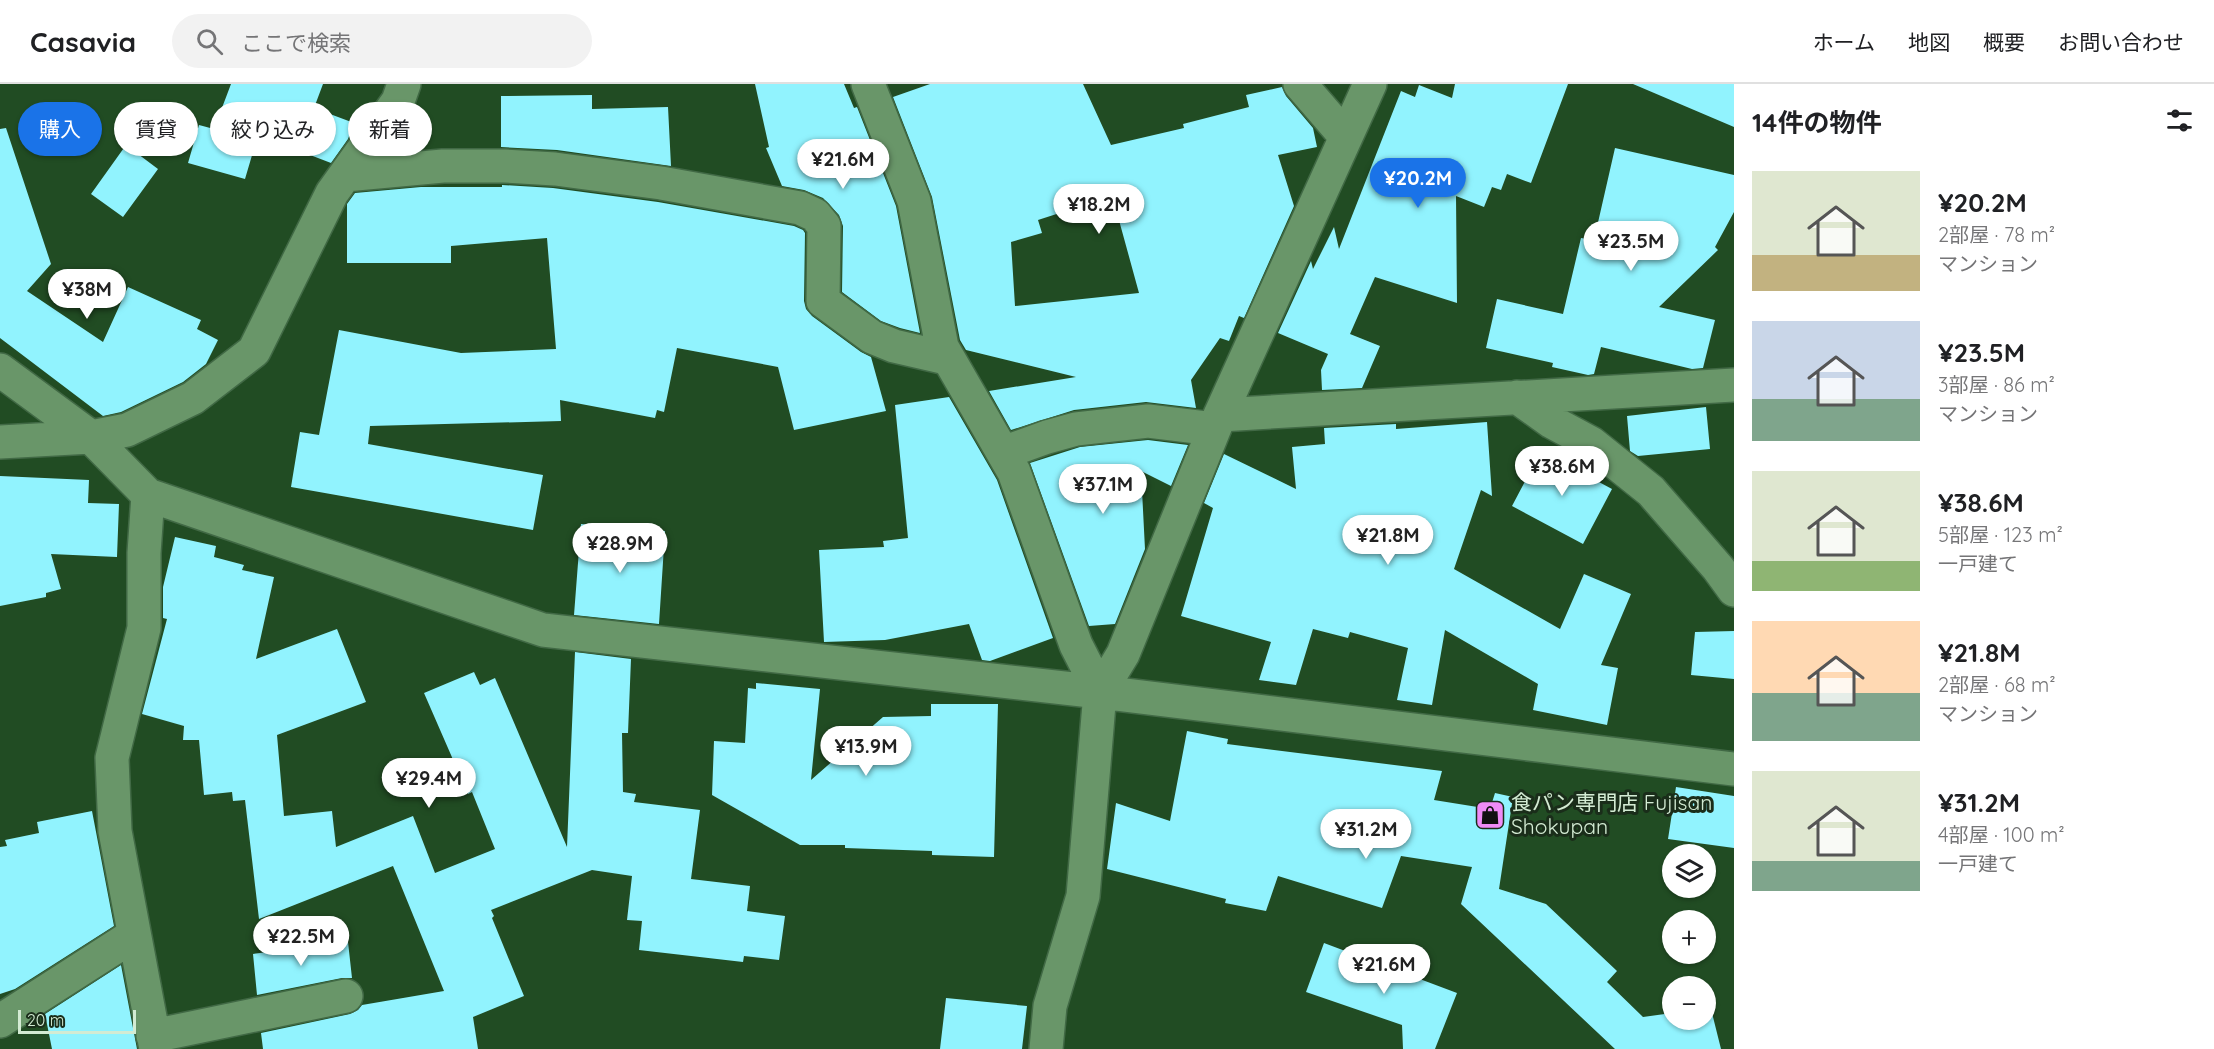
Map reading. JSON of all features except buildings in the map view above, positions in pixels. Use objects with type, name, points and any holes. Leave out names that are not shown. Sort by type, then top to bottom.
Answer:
[{"type":"street","points":[[0,442],[91,437],[127,430],[193,398],[254,351],[332,193],[398,102],[404,84]]},
{"type":"street","points":[[868,84],[914,201],[946,358],[1014,472],[1076,645],[1100,692]]},
{"type":"street","points":[[1300,84],[1345,136]]},
{"type":"street","points":[[1047,1049],[1050,1006],[1083,896],[1100,692],[1123,654],[1217,422],[1370,84]]},
{"type":"street","points":[[345,175],[444,166],[545,168],[661,183],[800,208],[815,215],[824,226],[824,301],[872,337],[894,346],[946,358]]},
{"type":"street","points":[[0,370],[91,437],[148,495],[543,630],[1100,692],[1734,769]]},
{"type":"street","points":[[1003,453],[1076,429],[1148,421],[1217,422],[1517,398],[1734,385]]},
{"type":"street","points":[[1517,398],[1552,422],[1591,443],[1651,491],[1718,568],[1734,590]]},
{"type":"street","points":[[148,495],[144,553],[144,628],[112,759],[115,831],[155,1042],[346,996]]},
{"type":"street","points":[[0,1021],[134,935]]},
{"type":"place","name":"食パン専門店 Fujisan Shokupan","points":[[1490,815]]}]
